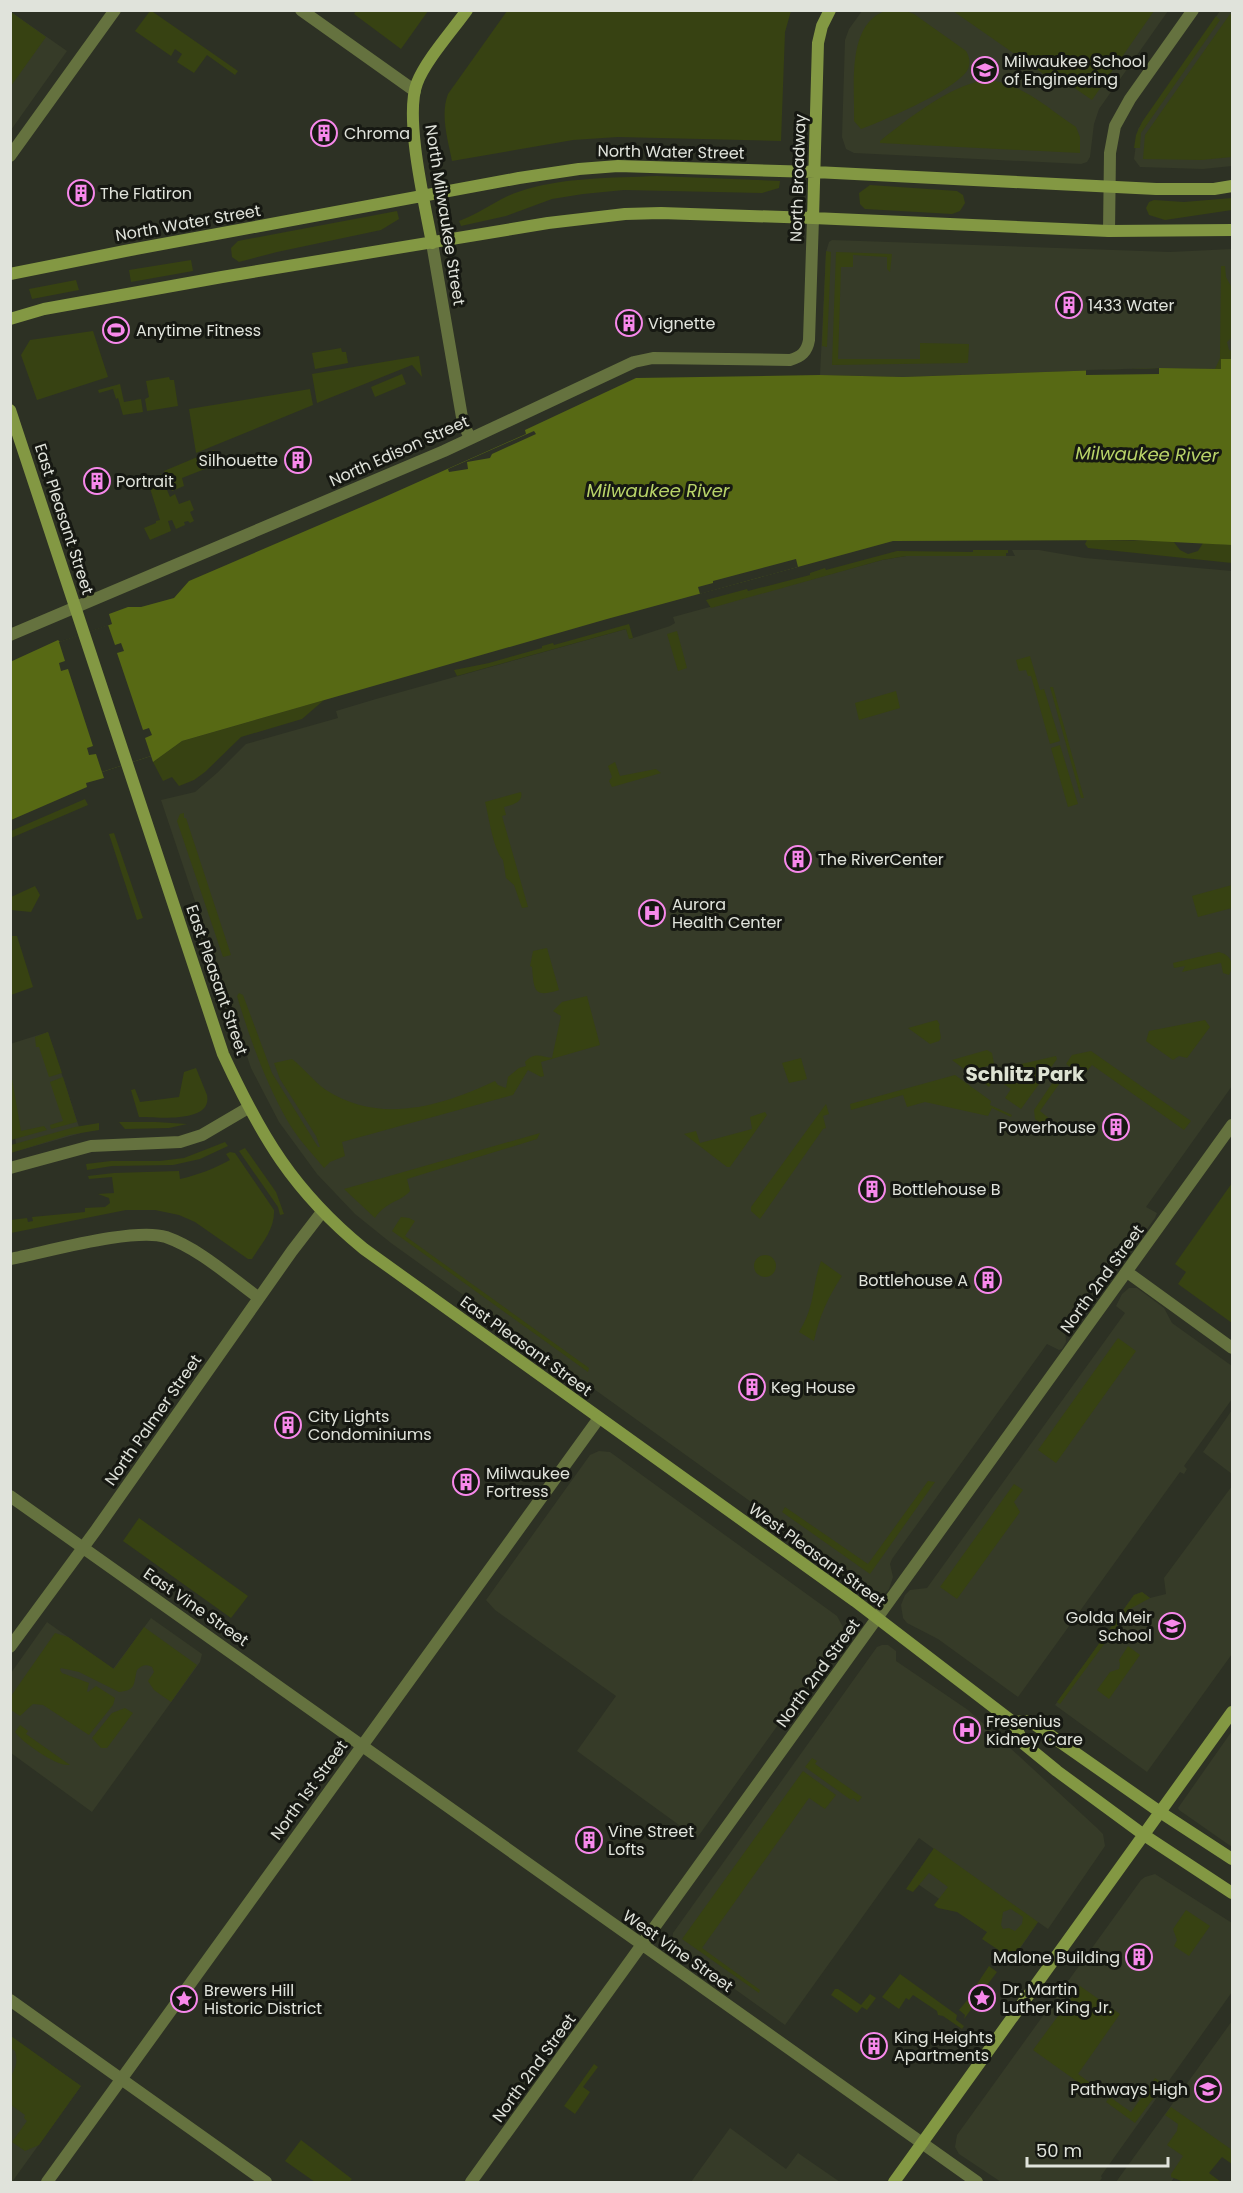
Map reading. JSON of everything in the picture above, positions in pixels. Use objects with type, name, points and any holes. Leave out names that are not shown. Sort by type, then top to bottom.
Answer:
[{"type":"main road","name":"North Milwaukee Street","points":[[432,243],[413,124],[415,91],[424,70],[467,10]]},
{"type":"main road","name":"North Broadway","points":[[813,218],[818,43],[822,26],[830,10]]},
{"type":"main road","name":"North Water Street","points":[[10,274],[529,177],[579,169],[618,166],[815,172],[1109,187],[1195,189],[1233,186]]},
{"type":"main road","points":[[10,319],[44,309],[155,289],[548,223],[625,214],[813,218],[1110,231],[1233,230]]},
{"type":"main road","name":"East Pleasant Street","points":[[10,410],[223,1054],[248,1108],[284,1167],[322,1212],[364,1250],[599,1419]]},
{"type":"main road","name":"West Pleasant Street","points":[[599,1419],[878,1618],[1012,1722],[1024,1744],[1144,1835],[1233,1893]]},
{"type":"main road","points":[[894,2182],[1233,1712]]},
{"type":"main road","name":"West Pleasant Street","points":[[1012,1722],[1030,1721],[1160,1812],[1233,1859]]},
{"type":"street","points":[[10,156],[115,10]]},
{"type":"street","points":[[301,10],[415,91]]},
{"type":"street","points":[[1110,231],[1111,140],[1130,99],[1193,10]]},
{"type":"street","name":"North Broadway","points":[[808,348],[813,218]]},
{"type":"street","name":"North Milwaukee Street","points":[[432,243],[463,423],[470,438]]},
{"type":"street","name":"North Edison Street","points":[[10,634],[470,438],[634,362],[653,358],[790,360],[803,354],[808,348]]},
{"type":"street","points":[[10,1168],[91,1146],[180,1142],[202,1135],[248,1108]]},
{"type":"street","name":"North 2nd Street","points":[[471,2182],[1233,1125]]},
{"type":"street","name":"North Palmer Street","points":[[10,1647],[322,1212]]},
{"type":"street","points":[[10,1259],[133,1235],[163,1236],[194,1251],[259,1298]]},
{"type":"street","points":[[1127,1272],[1233,1348]]},
{"type":"street","name":"North 1st Street","points":[[47,2182],[599,1419]]},
{"type":"street","name":"East Vine Street","points":[[10,1496],[362,1746]]},
{"type":"street","name":"West Vine Street","points":[[362,1746],[977,2182]]},
{"type":"street","points":[[10,2000],[266,2182]]},
{"type":"shaded area","points":[[428,10],[401,49],[354,14],[356,11]]},
{"type":"shaded area","points":[[150,11],[154,11],[238,71],[235,75],[207,55],[194,73],[177,62],[182,54],[175,49],[171,56],[135,31]]},
{"type":"shaded area","points":[[507,11],[791,11],[785,32],[781,141],[618,137],[573,140],[452,161],[445,119],[448,94]]},
{"type":"shaded area","name":"Milwaukee School of Engineering","points":[[862,11],[1168,11],[1099,109],[1094,124],[1090,157],[1087,162],[1081,164],[854,153],[846,149],[842,137],[845,40],[849,29]]},
{"type":"shaded area","points":[[885,11],[906,11],[914,14],[966,51],[969,66],[961,77],[936,95],[861,129],[854,121],[854,75],[858,43],[864,29],[873,18]]},
{"type":"shaded area","points":[[953,11],[1154,11],[1092,100],[1061,79],[1058,84]]},
{"type":"shaded area","points":[[1220,11],[1232,11],[1232,166],[1203,169],[1140,167],[1134,159],[1138,129]]},
{"type":"shaded area","points":[[11,12],[67,51],[11,130]]},
{"type":"shaded area","points":[[10,13],[46,37],[11,86]]},
{"type":"shaded area","points":[[1230,14],[1232,16],[1232,157],[1201,160],[1143,159],[1145,135]]},
{"type":"shaded area","points":[[1216,16],[1220,20],[1141,133],[1140,148],[1134,148],[1136,135],[1142,122]]},
{"type":"shaded area","points":[[984,80],[1021,90],[1076,127],[1080,137],[1080,153],[880,143],[929,104],[957,89]]},
{"type":"shaded area","points":[[657,176],[780,181],[779,188],[762,193],[624,190],[583,194],[552,199],[506,216],[461,226],[459,221],[510,195],[552,183]]},
{"type":"shaded area","points":[[870,185],[957,191],[963,195],[965,203],[960,211],[952,214],[865,209],[860,204],[859,193]]},
{"type":"shaded area","points":[[1232,198],[1232,210],[1165,220],[1149,215],[1146,208],[1149,202],[1154,200],[1184,202]]},
{"type":"shaded area","points":[[397,211],[399,219],[381,230],[239,262],[232,257],[231,248],[238,241]]},
{"type":"shaded area","points":[[832,240],[1170,252],[1232,249],[1232,359],[1221,369],[1160,368],[903,377],[820,375],[826,252]]},
{"type":"shaded area","points":[[826,251],[831,252],[827,347],[822,346]]},
{"type":"shaded area","points":[[836,252],[892,254],[890,272],[887,269],[887,257],[853,255],[853,267],[841,267],[838,359],[920,359],[920,343],[969,344],[968,363],[832,365]]},
{"type":"shaded area","points":[[191,260],[193,271],[131,282],[129,270]]},
{"type":"shaded area","points":[[1221,266],[1225,266],[1226,277],[1232,288],[1232,337],[1227,342],[1229,350],[1232,351],[1232,382],[1215,369],[1220,358]]},
{"type":"shaded area","points":[[76,280],[79,290],[32,299],[29,289]]},
{"type":"shaded area","points":[[93,331],[108,377],[37,400],[21,355],[30,340]]},
{"type":"shaded area","points":[[341,348],[342,352],[346,352],[348,363],[315,369],[312,353]]},
{"type":"shaded area","points":[[419,356],[422,377],[412,365],[317,403],[312,374]]},
{"type":"shaded area","points":[[402,374],[406,384],[375,397],[371,387]]},
{"type":"shaded area","points":[[169,377],[170,380],[174,380],[178,406],[147,411],[145,399],[149,397],[146,381]]},
{"type":"shaded area","points":[[120,384],[124,402],[141,399],[143,412],[123,415],[113,389],[99,393],[98,390]]},
{"type":"shaded area","points":[[310,389],[313,405],[196,453],[189,409]]},
{"type":"shaded area","points":[[214,450],[220,463],[182,478],[184,486],[172,491],[164,471]]},
{"type":"shaded area","points":[[160,473],[170,497],[175,494],[179,504],[190,500],[194,510],[190,512],[194,521],[184,522],[185,525],[176,529],[172,520],[168,521],[171,531],[150,540],[144,528],[160,520],[148,482],[160,480]]},
{"type":"shaded area","points":[[1087,540],[1173,541],[1180,550],[1188,554],[1198,551],[1203,543],[1232,545],[1232,563],[1088,548],[1085,544]]},
{"type":"shaded area","points":[[973,550],[1008,550],[1008,553],[1006,556],[906,556],[882,560],[711,608],[706,600],[897,551],[973,552]]},
{"type":"shaded area","points":[[1012,550],[1039,550],[1085,558],[1232,571],[1232,1086],[1146,1207],[1157,1213],[1155,1218],[1104,1288],[1088,1293],[1065,1326],[1066,1342],[1062,1349],[1059,1350],[1047,1344],[892,1559],[890,1564],[893,1577],[889,1589],[884,1594],[872,1596],[805,1549],[804,1540],[391,1243],[355,1214],[317,1174],[279,1122],[251,1068],[161,800],[195,792],[246,744],[338,718],[336,711],[376,699],[626,629],[630,639],[670,626],[675,623],[673,617],[882,560],[906,556],[1015,556]]},
{"type":"shaded area","points":[[629,624],[633,638],[629,639],[626,629],[457,676],[454,670],[489,663],[542,648],[542,646],[553,643],[554,645]]},
{"type":"shaded area","points":[[677,631],[687,668],[678,671],[667,634]]},
{"type":"shaded area","points":[[1030,656],[1040,690],[1044,689],[1060,741],[1050,744],[1031,676],[1028,676],[1026,670],[1019,671],[1016,660]]},
{"type":"shaded area","points":[[1050,687],[1053,687],[1084,798],[1081,798]]},
{"type":"shaded area","points":[[896,691],[900,708],[859,720],[855,703]]},
{"type":"shaded area","points":[[324,700],[302,719],[241,737],[205,772],[194,780],[179,786],[172,777],[163,781],[153,762],[182,741]]},
{"type":"shaded area","points":[[1060,745],[1078,804],[1068,807],[1051,748]]},
{"type":"shaded area","points":[[615,762],[620,776],[656,769],[661,773],[612,787],[609,781],[612,777],[608,766]]},
{"type":"shaded area","points":[[521,792],[519,801],[504,807],[506,815],[502,816],[528,907],[522,908],[514,885],[506,878],[503,860],[494,841],[485,802]]},
{"type":"shaded area","points":[[85,799],[88,805],[11,838],[11,831]]},
{"type":"shaded area","points":[[184,813],[231,955],[223,957],[177,821],[180,814]]},
{"type":"shaded area","points":[[114,833],[143,918],[137,920],[109,834]]},
{"type":"shaded area","points":[[1232,885],[1232,908],[1198,917],[1192,896]]},
{"type":"shaded area","points":[[35,886],[40,895],[31,912],[11,910],[11,897]]},
{"type":"shaded area","points":[[11,936],[17,936],[33,987],[11,995]]},
{"type":"shaded area","points":[[547,948],[559,990],[540,993],[535,987],[530,966],[533,951]]},
{"type":"shaded area","points":[[1219,952],[1231,960],[1232,967],[1229,975],[1223,973],[1221,963],[1182,972],[1185,966],[1174,968],[1173,963]]},
{"type":"shaded area","points":[[239,993],[243,995],[272,1073],[318,1147],[320,1147],[316,1136],[280,1079],[274,1063],[292,1059],[326,1090],[347,1101],[368,1107],[411,1108],[454,1098],[495,1081],[506,1088],[508,1077],[519,1068],[526,1066],[525,1062],[531,1057],[552,1058],[561,1016],[553,1011],[562,1002],[587,996],[600,1045],[541,1062],[544,1076],[541,1077],[528,1070],[513,1095],[342,1142],[345,1156],[330,1162],[324,1168],[291,1127],[279,1105],[247,1028],[237,996]]},
{"type":"shaded area","points":[[937,1020],[940,1025],[941,1038],[930,1044],[908,1028]]},
{"type":"shaded area","points":[[1205,1020],[1210,1027],[1187,1058],[1179,1056],[1173,1060],[1146,1041],[1149,1031]]},
{"type":"shaded area","points":[[48,1032],[81,1133],[17,1151],[11,1109],[10,1044]]},
{"type":"shaded area","points":[[48,1032],[62,1073],[49,1077],[39,1047],[36,1047],[35,1037]]},
{"type":"shaded area","points":[[987,1050],[992,1053],[994,1064],[968,1072],[952,1060]]},
{"type":"shaded area","points":[[1091,1051],[1191,1121],[1184,1130],[1092,1065],[1083,1076],[1066,1064],[1072,1055]]},
{"type":"shaded area","points":[[1056,1056],[1057,1059],[1021,1109],[1005,1098],[1011,1089],[995,1078],[989,1087],[974,1075]]},
{"type":"shaded area","points":[[801,1058],[807,1079],[789,1083],[782,1063]]},
{"type":"shaded area","points":[[10,1067],[21,1131],[44,1126],[47,1130],[11,1140]]},
{"type":"shaded area","points":[[196,1068],[207,1095],[206,1104],[201,1111],[181,1117],[139,1117],[131,1090],[135,1089],[140,1102],[179,1097],[184,1072]]},
{"type":"shaded area","points":[[955,1075],[991,1101],[990,1105],[1012,1115],[1011,1117],[992,1108],[988,1116],[925,1102],[907,1107],[903,1095],[851,1110],[850,1104]]},
{"type":"shaded area","points":[[1057,1076],[1062,1080],[1040,1111],[1051,1120],[1046,1127],[1035,1119],[1034,1110]]},
{"type":"shaded area","points":[[63,1077],[77,1122],[51,1129],[50,1125],[63,1121],[50,1082]]},
{"type":"shaded area","points":[[826,1104],[829,1114],[823,1116],[826,1128],[823,1129],[760,1219],[751,1211],[751,1207]]},
{"type":"shaded area","points":[[765,1112],[767,1115],[730,1167],[684,1134],[696,1131],[700,1143],[752,1129],[750,1117]]},
{"type":"shaded area","points":[[119,1122],[187,1124],[169,1128],[125,1129]]},
{"type":"shaded area","points":[[99,1123],[99,1130],[69,1135],[11,1153],[11,1145],[75,1127]]},
{"type":"shaded area","points":[[540,1133],[537,1139],[407,1179],[410,1191],[384,1208],[375,1218],[344,1189]]},
{"type":"shaded area","points":[[225,1142],[228,1146],[200,1159],[173,1165],[112,1166],[87,1170],[86,1164],[184,1158]]},
{"type":"shaded area","points":[[245,1148],[276,1192],[284,1214],[280,1215],[278,1207],[239,1151]]},
{"type":"shaded area","points":[[235,1153],[274,1210],[270,1230],[252,1259],[248,1259],[195,1222],[179,1215],[155,1210],[126,1210],[11,1233],[11,1220],[27,1218],[28,1222],[33,1221],[32,1217],[85,1212],[85,1208],[105,1207],[110,1203],[109,1198],[98,1194],[114,1193],[112,1177],[89,1179],[88,1176],[179,1171],[180,1179],[193,1176],[230,1160],[226,1154]]},
{"type":"shaded area","points":[[1232,1183],[1232,1323],[1178,1284],[1186,1272],[1175,1264]]},
{"type":"shaded area","points":[[401,1217],[415,1221],[405,1236],[589,1368],[588,1372],[392,1231]]},
{"type":"shaded area","points":[[765,1255],[773,1258],[776,1266],[773,1274],[765,1277],[757,1274],[754,1266],[757,1258]]},
{"type":"shaded area","points":[[821,1261],[842,1276],[825,1307],[814,1341],[799,1332],[811,1305]]},
{"type":"shaded area","points":[[1129,1288],[1137,1288],[1164,1308],[1172,1323],[1232,1366],[1232,1399],[1184,1466],[1187,1469],[1184,1474],[1180,1472],[1018,1697],[938,1639],[907,1623],[903,1618],[901,1605],[910,1590],[927,1588],[1125,1313],[1116,1306],[1122,1294]]},
{"type":"shaded area","points":[[1118,1338],[1136,1351],[1056,1463],[1038,1450]]},
{"type":"shaded area","points":[[1232,1410],[1232,1474],[1203,1452]]},
{"type":"shaded area","points":[[599,1451],[610,1452],[837,1616],[843,1627],[841,1637],[697,1838],[577,1751],[616,1696],[495,1610],[486,1600],[590,1455]]},
{"type":"shaded area","points":[[928,1481],[935,1482],[870,1574],[782,1512],[785,1507],[868,1564]]},
{"type":"shaded area","points":[[1014,1484],[1023,1490],[1014,1502],[1020,1512],[957,1599],[940,1587]]},
{"type":"shaded area","name":"Golda Meir School","points":[[1232,1486],[1232,1654],[1147,1772],[1055,1705],[1134,1595],[1142,1592],[1150,1598],[1166,1594],[1164,1578]]},
{"type":"shaded area","points":[[139,1518],[248,1596],[231,1618],[123,1541]]},
{"type":"shaded area","points":[[1142,1592],[1150,1598],[1130,1609],[1060,1704],[1057,1702],[1134,1595]]},
{"type":"shaded area","points":[[151,1618],[202,1654],[200,1662],[92,1812],[11,1753],[11,1673],[47,1622],[113,1669]]},
{"type":"shaded area","points":[[144,1627],[197,1665],[171,1702],[154,1690],[148,1681],[154,1672],[150,1666],[139,1668],[132,1688],[119,1692],[79,1672],[61,1668],[62,1673],[89,1683],[88,1692],[96,1686],[115,1698],[113,1705],[89,1735],[43,1705],[33,1704],[20,1716],[11,1710],[11,1696],[55,1633],[68,1637],[114,1669]]},
{"type":"shaded area","points":[[888,1645],[896,1651],[896,1661],[968,1710],[994,1733],[1103,1834],[1105,1846],[1048,1929],[1038,1922],[1017,1953],[912,1880],[934,1849],[919,1838],[785,2025],[676,1947],[672,1941],[673,1933],[877,1647]]},
{"type":"shaded area","points":[[1128,1646],[1140,1655],[1109,1699],[1097,1690],[1110,1672],[1119,1669],[1119,1660]]},
{"type":"shaded area","points":[[125,1708],[133,1713],[107,1748],[101,1748],[92,1738],[112,1713]]},
{"type":"shaded area","points":[[20,1725],[28,1731],[26,1734],[70,1765],[64,1765],[49,1758],[25,1742],[15,1732]]},
{"type":"shaded area","points":[[1232,1731],[1232,1847],[1178,1808]]},
{"type":"shaded area","points":[[812,1758],[817,1761],[815,1764],[862,1797],[858,1802],[853,1798],[851,1800],[805,1767]]},
{"type":"shaded area","points":[[803,1771],[836,1795],[825,1809],[809,1798],[702,1948],[760,1990],[759,1993],[682,1939]]},
{"type":"shaded area","points":[[934,1848],[1038,1922],[1012,1959],[982,1939],[987,1932],[957,1912],[934,1905],[948,1887],[929,1873],[913,1892],[906,1889]],"holes":[[[1011,1909],[1023,1917],[1022,1924],[1015,1931],[1009,1928],[1003,1929],[1001,1925],[1003,1912]]]},
{"type":"shaded area","points":[[1155,1874],[1232,1923],[1232,1992],[1101,2176],[1099,2182],[1001,2182],[959,2154],[955,2147],[957,2135],[1141,1880]]},
{"type":"shaded area","points":[[1186,1910],[1210,1926],[1189,1956],[1174,1946],[1177,1940],[1173,1929]]},
{"type":"shaded area","points":[[989,1966],[997,1972],[985,1988],[975,1992],[975,2004],[964,2019],[965,2015],[959,2010],[979,1986],[977,1984]]},
{"type":"shaded area","points":[[900,1974],[957,2015],[956,2020],[964,2026],[962,2029],[938,2015],[937,2011],[913,1995],[909,2000],[906,1998],[899,2009],[882,1997]]},
{"type":"shaded area","points":[[1080,1986],[1120,2014],[1078,2074],[1093,2085],[1089,2090],[1033,2050]]},
{"type":"shaded area","points":[[835,1989],[861,2005],[870,1994],[876,1998],[867,2010],[862,2007],[857,2013],[831,1995]]},
{"type":"shaded area","points":[[1232,2021],[1232,2155],[1204,2136],[1171,2182],[1116,2182]]},
{"type":"shaded area","points":[[10,2036],[81,2086],[12,2182],[10,2182]]},
{"type":"shaded area","points":[[11,2036],[81,2086],[39,2145],[25,2151],[12,2142],[27,2121],[24,2118],[25,2115],[11,2105],[10,2080],[16,2060],[15,2051],[11,2048]]},
{"type":"shaded area","points":[[594,2064],[598,2067],[583,2087],[590,2092],[575,2114],[564,2106]]},
{"type":"shaded area","points":[[1155,2078],[1164,2084],[1135,2123],[1106,2102],[1110,2097],[1131,2112]]},
{"type":"shaded area","points":[[1171,2107],[1232,2150],[1232,2164],[1222,2157],[1209,2173],[1221,2182],[1184,2182],[1171,2177],[1183,2156],[1167,2145],[1177,2131],[1178,2124],[1165,2115]]},
{"type":"shaded area","points":[[730,2128],[786,2169],[798,2153],[840,2182],[691,2182]]},
{"type":"shaded area","points":[[301,2140],[352,2179],[349,2182],[315,2182],[285,2161]]},
{"type":"water","name":"Milwaukee River","points":[[1221,359],[1232,359],[1232,545],[1133,540],[893,541],[607,619],[182,741],[153,762],[151,756],[102,772],[104,778],[86,783],[87,787],[11,820],[10,662],[58,640],[60,642],[112,624],[109,614],[128,607],[141,607],[174,598],[189,581],[526,434],[525,430],[636,378],[820,375],[903,377],[1159,368],[1221,369]]},
{"type":"pier","points":[[1159,368],[1159,374],[1086,375],[1086,370]]},
{"type":"pier","points":[[534,431],[536,434],[492,454],[490,458],[467,462],[468,469],[449,472],[448,469]]},
{"type":"pier","points":[[796,559],[798,567],[700,594],[698,587],[713,583],[713,581]]},
{"type":"pier","points":[[108,625],[115,645],[121,643],[124,651],[117,653],[143,730],[149,728],[152,735],[145,738],[151,756],[102,772],[96,754],[89,755],[87,748],[93,746],[68,669],[61,671],[59,663],[65,661],[59,642]]},
{"type":"place","name":"Milwaukee School of Engineering","points":[[985,70]]},
{"type":"place","name":"Chroma","points":[[324,133]]},
{"type":"place","name":"The Flatiron","points":[[81,193]]},
{"type":"place","name":"1433 Water","points":[[1069,305]]},
{"type":"place","name":"Vignette","points":[[629,323]]},
{"type":"place","name":"Anytime Fitness","points":[[116,330]]},
{"type":"place","name":"Silhouette","points":[[298,460]]},
{"type":"place","name":"Portrait","points":[[97,481]]},
{"type":"place","name":"The RiverCenter","points":[[798,859]]},
{"type":"place","name":"Aurora Health Center","points":[[652,913]]},
{"type":"place","name":"Powerhouse","points":[[1116,1127]]},
{"type":"place","name":"Bottlehouse B","points":[[872,1189]]},
{"type":"place","name":"Bottlehouse A","points":[[988,1280]]},
{"type":"place","name":"Keg House","points":[[752,1387]]},
{"type":"place","name":"City Lights Condominiums","points":[[288,1425]]},
{"type":"place","name":"Milwaukee Fortress","points":[[466,1482]]},
{"type":"place","name":"Golda Meir School","points":[[1172,1626]]},
{"type":"place","name":"Fresenius Kidney Care","points":[[967,1730]]},
{"type":"place","name":"Vine Street Lofts","points":[[589,1840]]},
{"type":"place","name":"Malone Building","points":[[1139,1957]]},
{"type":"place","name":"Dr. Martin Luther King Jr.","points":[[982,1998]]},
{"type":"place","name":"Brewers Hill Historic District","points":[[184,1999]]},
{"type":"place","name":"King Heights Apartments","points":[[874,2046]]},
{"type":"place","name":"Pathways High","points":[[1208,2089]]},
{"type":"district","name":"Schlitz Park","points":[[1025,1074]]}]
